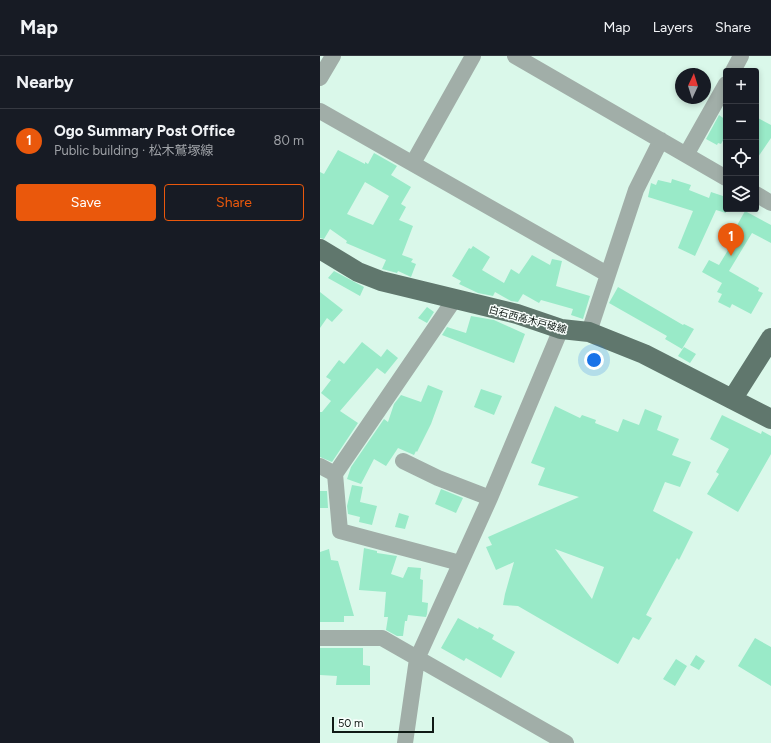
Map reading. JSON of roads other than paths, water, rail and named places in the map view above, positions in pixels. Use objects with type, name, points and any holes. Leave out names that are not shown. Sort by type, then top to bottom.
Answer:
[{"type":"main road","name":"白石西高木戸破線","points":[[320,249],[358,272],[381,281],[454,300],[517,314],[561,330],[589,332],[644,354],[733,398],[771,419]]},
{"type":"main road","points":[[733,398],[771,338]]},
{"type":"street","points":[[320,78],[333,56]]},
{"type":"street","points":[[413,163],[472,56]]},
{"type":"street","points":[[515,56],[723,176]]},
{"type":"street","points":[[735,68],[741,56]]},
{"type":"street","points":[[686,155],[723,89]]},
{"type":"street","points":[[320,111],[607,274]]},
{"type":"street","points":[[589,332],[636,190],[661,140]]},
{"type":"street","points":[[759,196],[771,203]]},
{"type":"street","points":[[454,300],[335,474],[340,531],[460,563]]},
{"type":"street","points":[[405,743],[417,659],[490,498],[561,330]]},
{"type":"street","points":[[403,461],[438,478],[490,498]]},
{"type":"street","points":[[320,466],[335,474]]},
{"type":"street","points":[[320,638],[382,638],[566,743]]},
{"type":"place","name":"Ogo Summary Post Office","points":[[731,256]]}]
